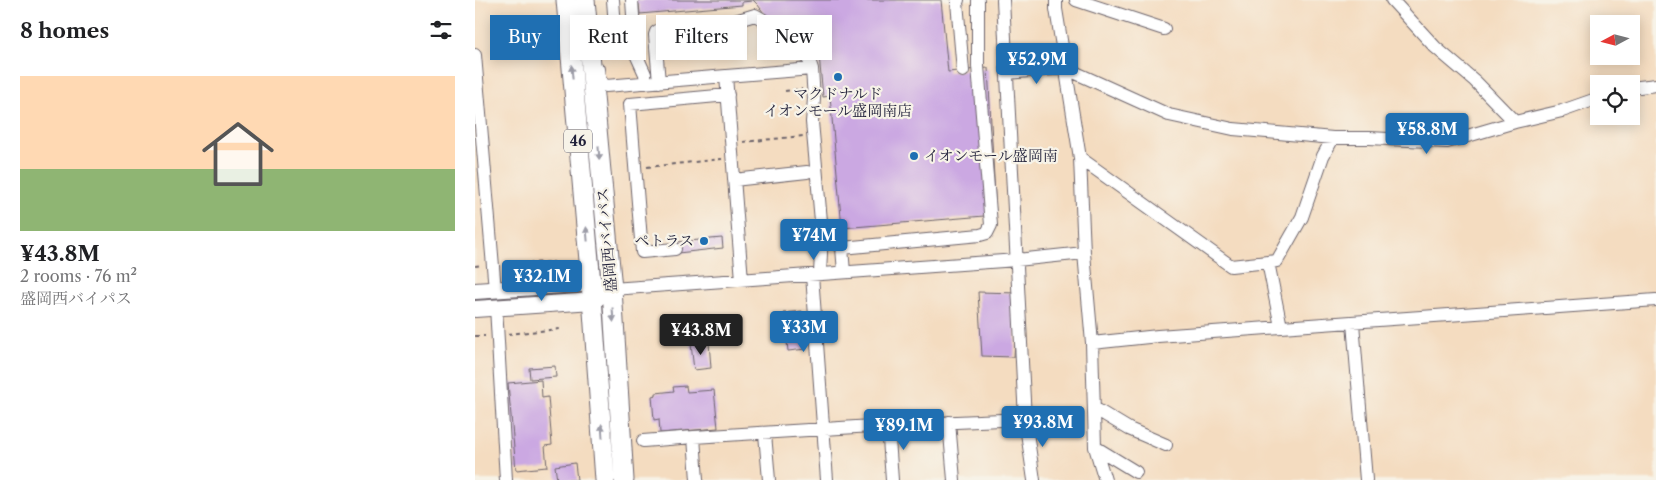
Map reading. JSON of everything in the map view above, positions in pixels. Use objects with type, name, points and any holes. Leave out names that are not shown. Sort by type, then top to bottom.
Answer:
[{"type":"highway","name":"盛岡西バイパス","points":[[566,0],[592,292],[605,480]]},
{"type":"highway","name":"盛岡西バイパス","points":[[586,0],[612,289],[624,480]]},
{"type":"main road","points":[[475,309],[612,289]]},
{"type":"main road","points":[[475,291],[592,292]]},
{"type":"street","points":[[586,0],[590,2],[599,78],[606,86],[812,69]]},
{"type":"street","points":[[613,0],[615,15]]},
{"type":"street","points":[[632,0],[634,15]]},
{"type":"street","points":[[959,0],[957,2],[963,71]]},
{"type":"street","points":[[822,232],[842,248],[987,233],[991,225],[978,66],[978,0]]},
{"type":"street","points":[[1003,0],[1025,419],[1034,480]]},
{"type":"street","points":[[1056,0],[1079,158],[1091,343],[1095,447],[1105,480]]},
{"type":"street","points":[[1076,0],[1164,29]]},
{"type":"street","points":[[1392,0],[1435,47],[1475,81],[1515,122]]},
{"type":"street","points":[[652,82],[656,32],[725,24],[755,15],[809,60],[812,69],[813,122],[822,232],[816,274],[827,480]]},
{"type":"street","points":[[475,55],[495,290]]},
{"type":"street","points":[[639,60],[645,74],[652,82]]},
{"type":"street","points":[[1007,73],[1065,68],[1169,115],[1233,129],[1333,138],[1447,142],[1515,122],[1562,111],[1590,101]]},
{"type":"street","points":[[726,76],[742,280]]},
{"type":"street","points":[[1640,87],[1656,85]]},
{"type":"street","points":[[675,249],[642,252],[630,104],[728,95]]},
{"type":"street","points":[[1079,158],[1231,266],[1277,261],[1302,217],[1323,156],[1333,138]]},
{"type":"street","points":[[734,180],[807,172]]},
{"type":"street","points":[[842,248],[844,272]]},
{"type":"street","points":[[612,289],[1017,260],[1084,253]]},
{"type":"street","points":[[1268,262],[1281,328]]},
{"type":"street","points":[[1091,343],[1656,300]]},
{"type":"street","points":[[496,307],[506,480]]},
{"type":"street","points":[[1353,323],[1366,480]]},
{"type":"street","points":[[1094,408],[1129,429],[1166,444]]},
{"type":"street","points":[[643,441],[887,425],[1025,419]]},
{"type":"street","points":[[949,422],[954,480]]},
{"type":"street","points":[[887,425],[892,480]]},
{"type":"street","points":[[765,434],[769,480]]},
{"type":"street","points":[[694,437],[697,480]]},
{"type":"street","points":[[1095,447],[1136,472]]},
{"type":"path","points":[[785,91],[804,89],[804,85]]},
{"type":"path","points":[[740,142],[806,136]]},
{"type":"path","points":[[639,167],[725,159]]},
{"type":"path","points":[[475,266],[554,262]]},
{"type":"path","points":[[475,336],[498,336],[560,329]]},
{"type":"building","points":[[634,0],[752,1],[742,2],[742,5],[640,14],[639,4],[634,4]]},
{"type":"building","name":"イオンモール盛岡南","points":[[753,0],[941,0],[948,72],[988,68],[996,215],[842,228],[830,96],[823,97],[819,60],[832,60],[832,15],[765,15]]},
{"type":"building","points":[[722,238],[723,248],[678,253],[677,242]]},
{"type":"building","points":[[978,292],[1018,293],[1014,357],[982,356]]},
{"type":"building","points":[[802,311],[806,349],[788,351],[784,313]]},
{"type":"building","points":[[709,342],[711,368],[694,370],[691,344]]},
{"type":"building","points":[[555,366],[556,377],[530,379],[529,368]]},
{"type":"building","points":[[541,380],[542,398],[548,397],[552,445],[545,446],[547,467],[516,470],[508,383]]},
{"type":"building","points":[[686,386],[687,392],[714,390],[718,428],[660,433],[659,419],[654,420],[652,396],[656,395],[656,393],[674,391],[673,387]]},
{"type":"building","points":[[575,463],[577,480],[557,480],[555,466]]},
{"type":"place","name":"マクドナルド イオンモール盛岡南店","points":[[838,77]]},
{"type":"place","name":"イオンモール盛岡南","points":[[914,156]]},
{"type":"place","name":"ペトラス","points":[[704,241]]}]
